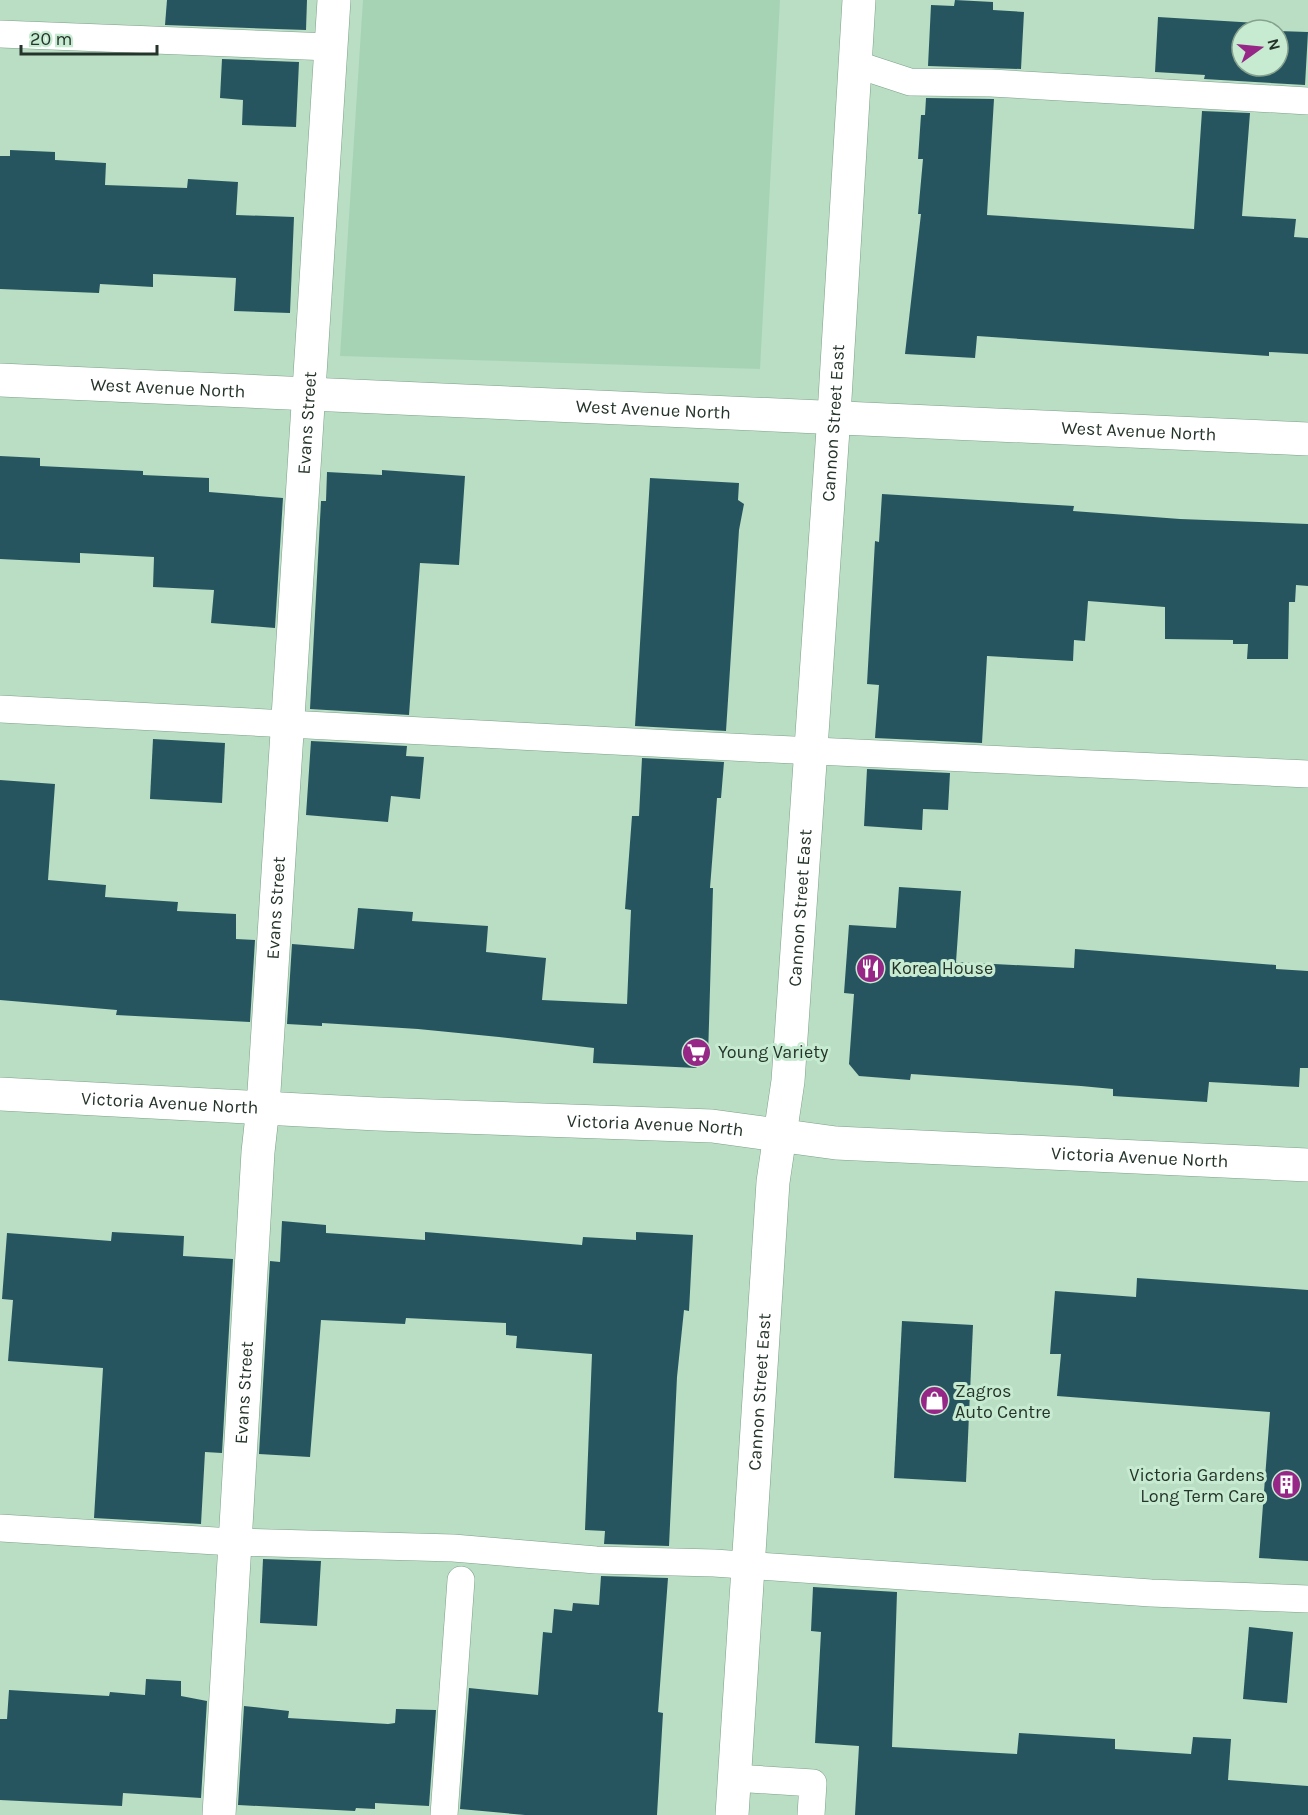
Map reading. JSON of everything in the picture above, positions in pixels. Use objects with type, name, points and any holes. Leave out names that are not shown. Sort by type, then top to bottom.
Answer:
[{"type":"main road","name":"Evans Street","points":[[219,1815],[233,1542],[289,724],[334,0]]},
{"type":"main road","name":"Cannon Street East","points":[[732,1815],[773,1182],[788,1081],[834,416],[859,0]]},
{"type":"main road","name":"West Avenue North","points":[[0,380],[1308,439]]},
{"type":"main road","name":"Victoria Avenue North","points":[[0,1094],[377,1114],[712,1126],[836,1143],[908,1148],[1308,1165]]},
{"type":"lane","points":[[0,34],[330,47]]},
{"type":"lane","points":[[855,64],[910,82],[990,83],[1308,101]]},
{"type":"lane","points":[[0,709],[1308,774]]},
{"type":"lane","points":[[0,1528],[233,1542],[453,1548],[596,1560],[748,1566],[1151,1593],[1308,1599]]},
{"type":"lane","points":[[444,1815],[461,1580]]},
{"type":"lane","points":[[735,1778],[813,1783],[811,1815]]},
{"type":"shaded area","points":[[363,0],[780,0],[760,369],[340,356]]},
{"type":"building","points":[[167,0],[307,0],[306,30],[165,25]]},
{"type":"building","points":[[955,0],[993,2],[993,10],[1024,12],[1021,69],[928,66],[931,5],[954,6]]},
{"type":"building","points":[[1158,17],[1230,21],[1230,78],[1290,78],[1290,31],[1308,32],[1305,85],[1204,79],[1205,75],[1155,72]]},
{"type":"building","points":[[222,59],[299,62],[296,127],[242,125],[243,100],[220,98]]},
{"type":"building","points":[[926,98],[994,99],[987,215],[1194,229],[1202,111],[1250,113],[1242,216],[1296,219],[1294,237],[1308,238],[1308,354],[1269,352],[1269,356],[977,336],[975,358],[905,354],[921,214],[918,214],[923,159],[918,159],[921,115],[925,115]]},
{"type":"building","points":[[10,150],[55,152],[55,160],[106,163],[105,185],[187,188],[188,179],[238,182],[236,215],[294,217],[290,313],[234,311],[236,278],[153,274],[153,287],[100,284],[99,293],[0,289],[0,156],[10,156]]},
{"type":"building","points":[[0,456],[40,458],[40,466],[143,471],[143,475],[209,478],[209,492],[283,498],[275,628],[211,623],[214,590],[153,587],[154,557],[80,553],[80,563],[0,559]]},
{"type":"building","points":[[382,470],[465,476],[459,565],[420,563],[409,715],[310,709],[321,501],[326,501],[327,472],[382,475]]},
{"type":"building","points":[[650,478],[739,483],[738,500],[744,504],[739,530],[726,731],[635,726]]},
{"type":"building","points":[[882,494],[1074,506],[1073,511],[1180,519],[1308,524],[1308,586],[1296,585],[1295,602],[1289,602],[1288,659],[1247,659],[1248,644],[1233,644],[1233,640],[1165,639],[1165,607],[1088,601],[1085,641],[1074,640],[1073,661],[987,656],[982,743],[875,738],[879,685],[867,684],[875,541],[879,542]]},
{"type":"building","points":[[153,739],[225,743],[222,803],[150,799]]},
{"type":"building","points":[[311,741],[407,746],[406,756],[424,757],[420,799],[391,796],[388,822],[306,815]]},
{"type":"building","points":[[642,758],[724,762],[721,798],[717,798],[710,888],[713,888],[708,1057],[696,1068],[593,1063],[594,1048],[499,1037],[322,1023],[322,1026],[287,1024],[292,944],[354,949],[358,908],[413,912],[412,921],[488,926],[486,952],[546,958],[542,1000],[627,1004],[631,910],[625,909],[632,816],[639,816]]},
{"type":"building","points":[[867,769],[950,773],[948,810],[923,809],[922,830],[864,826]]},
{"type":"building","points":[[0,780],[55,784],[48,880],[106,885],[105,897],[178,902],[177,911],[236,914],[236,939],[255,940],[250,1022],[116,1015],[117,1010],[0,1000]]},
{"type":"building","points":[[899,887],[961,891],[956,962],[1074,968],[1075,949],[1276,965],[1276,969],[1308,971],[1308,1068],[1300,1068],[1299,1087],[1209,1082],[1207,1102],[1113,1096],[1113,1089],[1081,1086],[911,1074],[910,1080],[859,1076],[849,1064],[854,994],[844,993],[849,925],[896,928]]},
{"type":"building","points":[[282,1221],[326,1225],[326,1233],[425,1240],[425,1232],[582,1245],[583,1237],[636,1240],[636,1232],[693,1235],[689,1311],[684,1310],[677,1377],[669,1546],[604,1544],[605,1531],[585,1530],[592,1354],[516,1348],[517,1336],[506,1335],[506,1323],[406,1318],[405,1324],[321,1320],[310,1457],[259,1454],[270,1261],[280,1262]]},
{"type":"building","points":[[112,1232],[184,1236],[183,1256],[233,1259],[222,1453],[205,1452],[201,1524],[94,1518],[103,1368],[8,1361],[13,1300],[2,1299],[7,1233],[111,1241]]},
{"type":"building","name":"Victoria Gardens Long Term Care","points":[[1137,1278],[1308,1290],[1308,1561],[1259,1558],[1270,1412],[1057,1396],[1061,1354],[1050,1354],[1055,1291],[1136,1297]]},
{"type":"building","name":"Zagros Auto Centre","points":[[902,1321],[973,1325],[966,1482],[894,1478]]},
{"type":"building","points":[[263,1559],[321,1561],[317,1626],[260,1623]]},
{"type":"building","points":[[601,1576],[668,1578],[658,1712],[663,1713],[657,1815],[525,1815],[460,1809],[469,1688],[538,1695],[543,1632],[552,1633],[554,1609],[572,1611],[573,1603],[599,1605]]},
{"type":"building","points":[[813,1587],[897,1592],[892,1747],[1017,1754],[1019,1733],[1115,1739],[1115,1749],[1191,1754],[1193,1737],[1231,1739],[1228,1780],[1308,1786],[1308,1815],[855,1815],[859,1746],[815,1743],[821,1632],[811,1631]]},
{"type":"building","points":[[1249,1627],[1293,1632],[1287,1703],[1243,1699]]},
{"type":"building","points":[[146,1679],[181,1681],[181,1696],[207,1701],[201,1798],[123,1793],[122,1806],[0,1800],[0,1719],[7,1719],[9,1690],[109,1696],[110,1692],[145,1695]]},
{"type":"building","points":[[244,1706],[289,1711],[288,1718],[388,1724],[395,1723],[396,1709],[436,1710],[429,1806],[375,1803],[375,1809],[356,1808],[355,1811],[238,1805]]},
{"type":"place","name":"Korea House","points":[[870,968]]},
{"type":"place","name":"Young Variety","points":[[697,1052]]},
{"type":"place","name":"Zagros Auto Centre","points":[[934,1401]]},
{"type":"place","name":"Victoria Gardens Long Term Care","points":[[1286,1485]]}]
